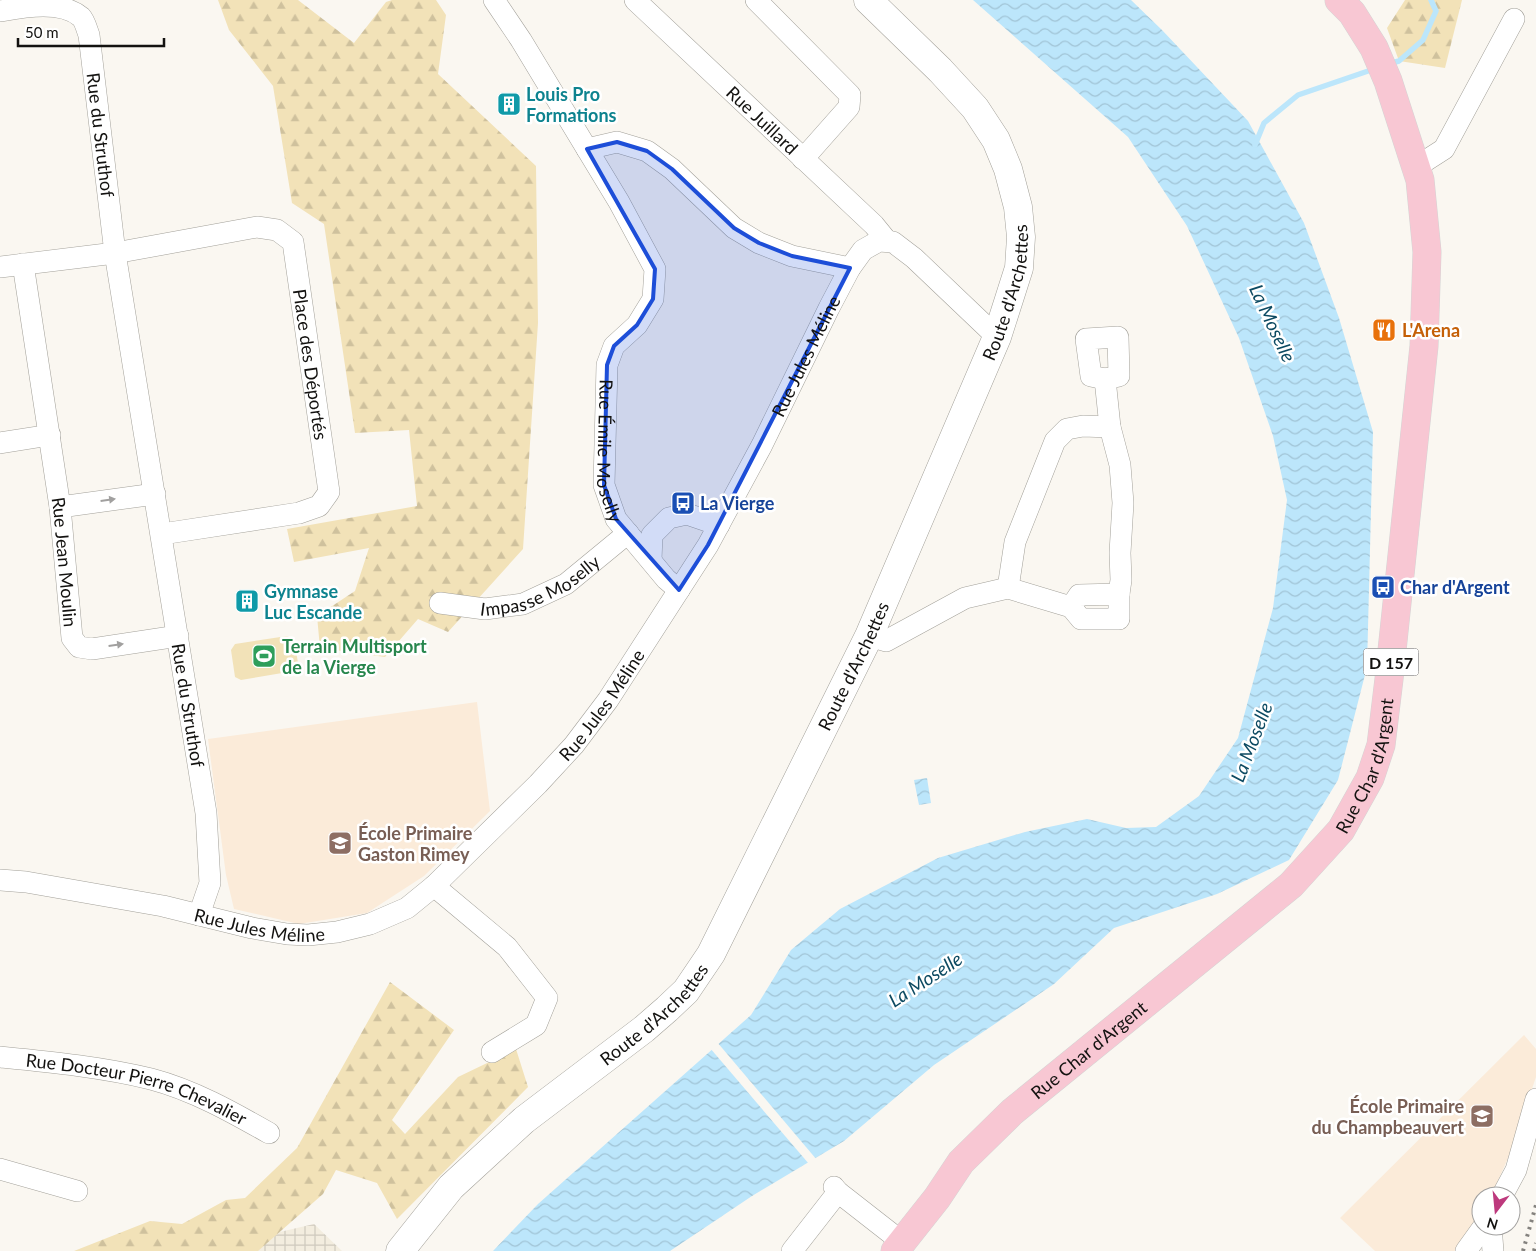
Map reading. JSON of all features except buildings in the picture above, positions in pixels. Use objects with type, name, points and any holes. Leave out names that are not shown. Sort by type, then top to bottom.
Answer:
[{"type":"main road","name":"Rue Char d'Argent","points":[[898,1246],[937,1198],[961,1162],[1012,1112],[1291,885],[1341,830],[1370,778],[1381,745],[1389,679],[1424,346],[1427,252],[1420,180],[1388,81],[1374,48],[1351,4]]},
{"type":"street","name":"Rue Émile Moselly","points":[[494,0],[521,40],[619,202],[655,269],[654,299],[637,325],[614,346],[607,365],[604,485],[616,519],[666,579],[679,590]]},
{"type":"street","name":"Rue Juillard","points":[[635,0],[874,225],[887,242]]},
{"type":"street","points":[[756,0],[850,95],[849,107],[803,159]]},
{"type":"street","name":"Route d'Archettes","points":[[400,1251],[451,1187],[524,1120],[644,1029],[686,991],[711,954],[869,636],[997,337],[1019,268],[1021,237],[1018,207],[1008,169],[996,140],[975,108],[940,70],[868,0]]},
{"type":"street","name":"Rue du Struthof","points":[[0,11],[34,5],[63,8],[82,18],[89,35],[115,253],[206,813],[210,883],[199,915]]},
{"type":"street","points":[[1416,167],[1444,149],[1514,19]]},
{"type":"street","points":[[587,149],[617,142],[647,151],[672,169],[734,228],[750,238],[792,256],[850,268]]},
{"type":"street","name":"Place des Déportés","points":[[115,253],[257,227],[277,230],[293,242],[329,492],[319,506],[299,513],[162,534]]},
{"type":"street","name":"Rue Jules Méline","points":[[0,880],[163,906],[252,928],[286,934],[308,935],[336,932],[370,924],[407,908],[434,886],[574,745],[608,700],[719,526],[762,445],[850,268],[864,250],[879,241],[887,242]]},
{"type":"street","points":[[887,242],[893,242],[914,258],[997,337]]},
{"type":"street","points":[[0,267],[115,253]]},
{"type":"street","name":"Rue Jean Moulin","points":[[23,264],[60,507],[72,638],[79,647],[92,649],[178,636]]},
{"type":"street","points":[[869,636],[886,641],[965,598],[1008,588],[1071,607],[1078,596],[1119,594],[1122,580],[1120,553],[1123,503],[1120,465],[1110,427],[1105,379]]},
{"type":"street","points":[[1008,588],[1015,542],[1055,441],[1067,429],[1083,426],[1110,427]]},
{"type":"street","points":[[0,443],[50,435]]},
{"type":"street","points":[[60,507],[155,494]]},
{"type":"street","name":"Rue Émile Moselly","points":[[650,560],[652,535],[669,518],[687,514],[719,526]]},
{"type":"street","name":"Impasse Moselly","points":[[440,603],[485,609],[523,604],[566,584],[628,533]]},
{"type":"street","points":[[434,886],[507,946],[547,998],[536,1025],[492,1052]]},
{"type":"street","name":"Rue Docteur Pierre Chevalier","points":[[0,1057],[65,1063],[152,1079],[190,1092],[231,1111],[269,1133]]},
{"type":"street","points":[[1507,1186],[1516,1170],[1536,1099]]},
{"type":"street","points":[[0,1169],[77,1191]]},
{"type":"street","points":[[792,1251],[836,1190],[898,1246]]},
{"type":"street","points":[[1466,1251],[1477,1236]]},
{"type":"street","points":[[1492,1236],[1493,1251]]},
{"type":"highlighted area","points":[[617,142],[647,151],[672,169],[734,228],[759,243],[792,256],[850,268],[708,545],[679,590],[616,519],[604,485],[607,365],[614,346],[637,325],[653,299],[655,269],[587,149]]},
{"type":"shaded area","name":"École Primaire Gaston Rimey","points":[[477,702],[490,811],[424,876],[367,913],[299,924],[234,909],[226,875],[208,739]]},
{"type":"shaded area","name":"École Primaire du Champbeauvert","points":[[1524,1035],[1536,1049],[1536,1077],[1509,1156],[1496,1186],[1471,1186],[1471,1229],[1455,1251],[1375,1251],[1340,1218]]},
{"type":"shaded area","points":[[314,1224],[342,1251],[199,1251]]},
{"type":"green space","points":[[218,0],[298,0],[354,43],[386,2],[392,0],[436,0],[446,15],[438,74],[536,166],[538,323],[523,549],[448,632],[418,619],[385,657],[320,648],[317,616],[355,591],[369,548],[294,562],[287,529],[417,506],[409,430],[355,433],[324,224],[292,203],[273,86],[229,30]]},
{"type":"green space","points":[[1405,0],[1462,0],[1445,68],[1399,61],[1387,28]]},
{"type":"green space","name":"Terrain Multisport de la Vierge","points":[[287,636],[294,639],[298,663],[294,671],[241,680],[235,677],[231,650],[235,644]]},
{"type":"green space","points":[[390,982],[454,1030],[392,1120],[405,1134],[458,1077],[516,1049],[528,1087],[397,1219],[377,1183],[336,1170],[323,1194],[258,1251],[74,1251],[150,1221],[182,1224],[226,1200],[245,1198],[297,1148]]},
{"type":"water","name":"La Moselle","points":[[973,0],[1131,0],[1248,121],[1304,223],[1339,318],[1373,432],[1367,667],[1338,780],[1289,860],[1217,894],[1114,928],[1054,984],[934,1065],[844,1141],[752,1196],[670,1251],[493,1251],[538,1204],[751,1015],[791,950],[840,909],[938,858],[1025,832],[1087,819],[1126,828],[1156,827],[1199,796],[1238,738],[1273,608],[1287,500],[1273,436],[1239,338],[1187,226],[1128,137]]},
{"type":"water","points":[[927,778],[931,803],[919,805],[914,780]]},
{"type":"pier","points":[[717,1042],[817,1160],[809,1164],[710,1048]]},
{"type":"waterway","points":[[1388,64],[1399,61],[1423,40],[1436,11],[1431,0]]},
{"type":"waterway","points":[[1255,145],[1264,123],[1298,95],[1374,69]]},
{"type":"railway","points":[[1523,1251],[1536,1205]]},
{"type":"railway","points":[[1534,1251],[1536,1243]]},
{"type":"place","name":"Louis Pro Formations","points":[[509,104]]},
{"type":"place","name":"L'Arena","points":[[1384,330]]},
{"type":"place","name":"La Vierge","points":[[683,503]]},
{"type":"place","name":"Char d'Argent","points":[[1383,587]]},
{"type":"place","name":"Gymnase Luc Escande","points":[[247,601]]},
{"type":"place","name":"Terrain Multisport de la Vierge","points":[[264,656]]},
{"type":"place","name":"École Primaire Gaston Rimey","points":[[340,843]]},
{"type":"place","name":"École Primaire du Champbeauvert","points":[[1482,1116]]}]
